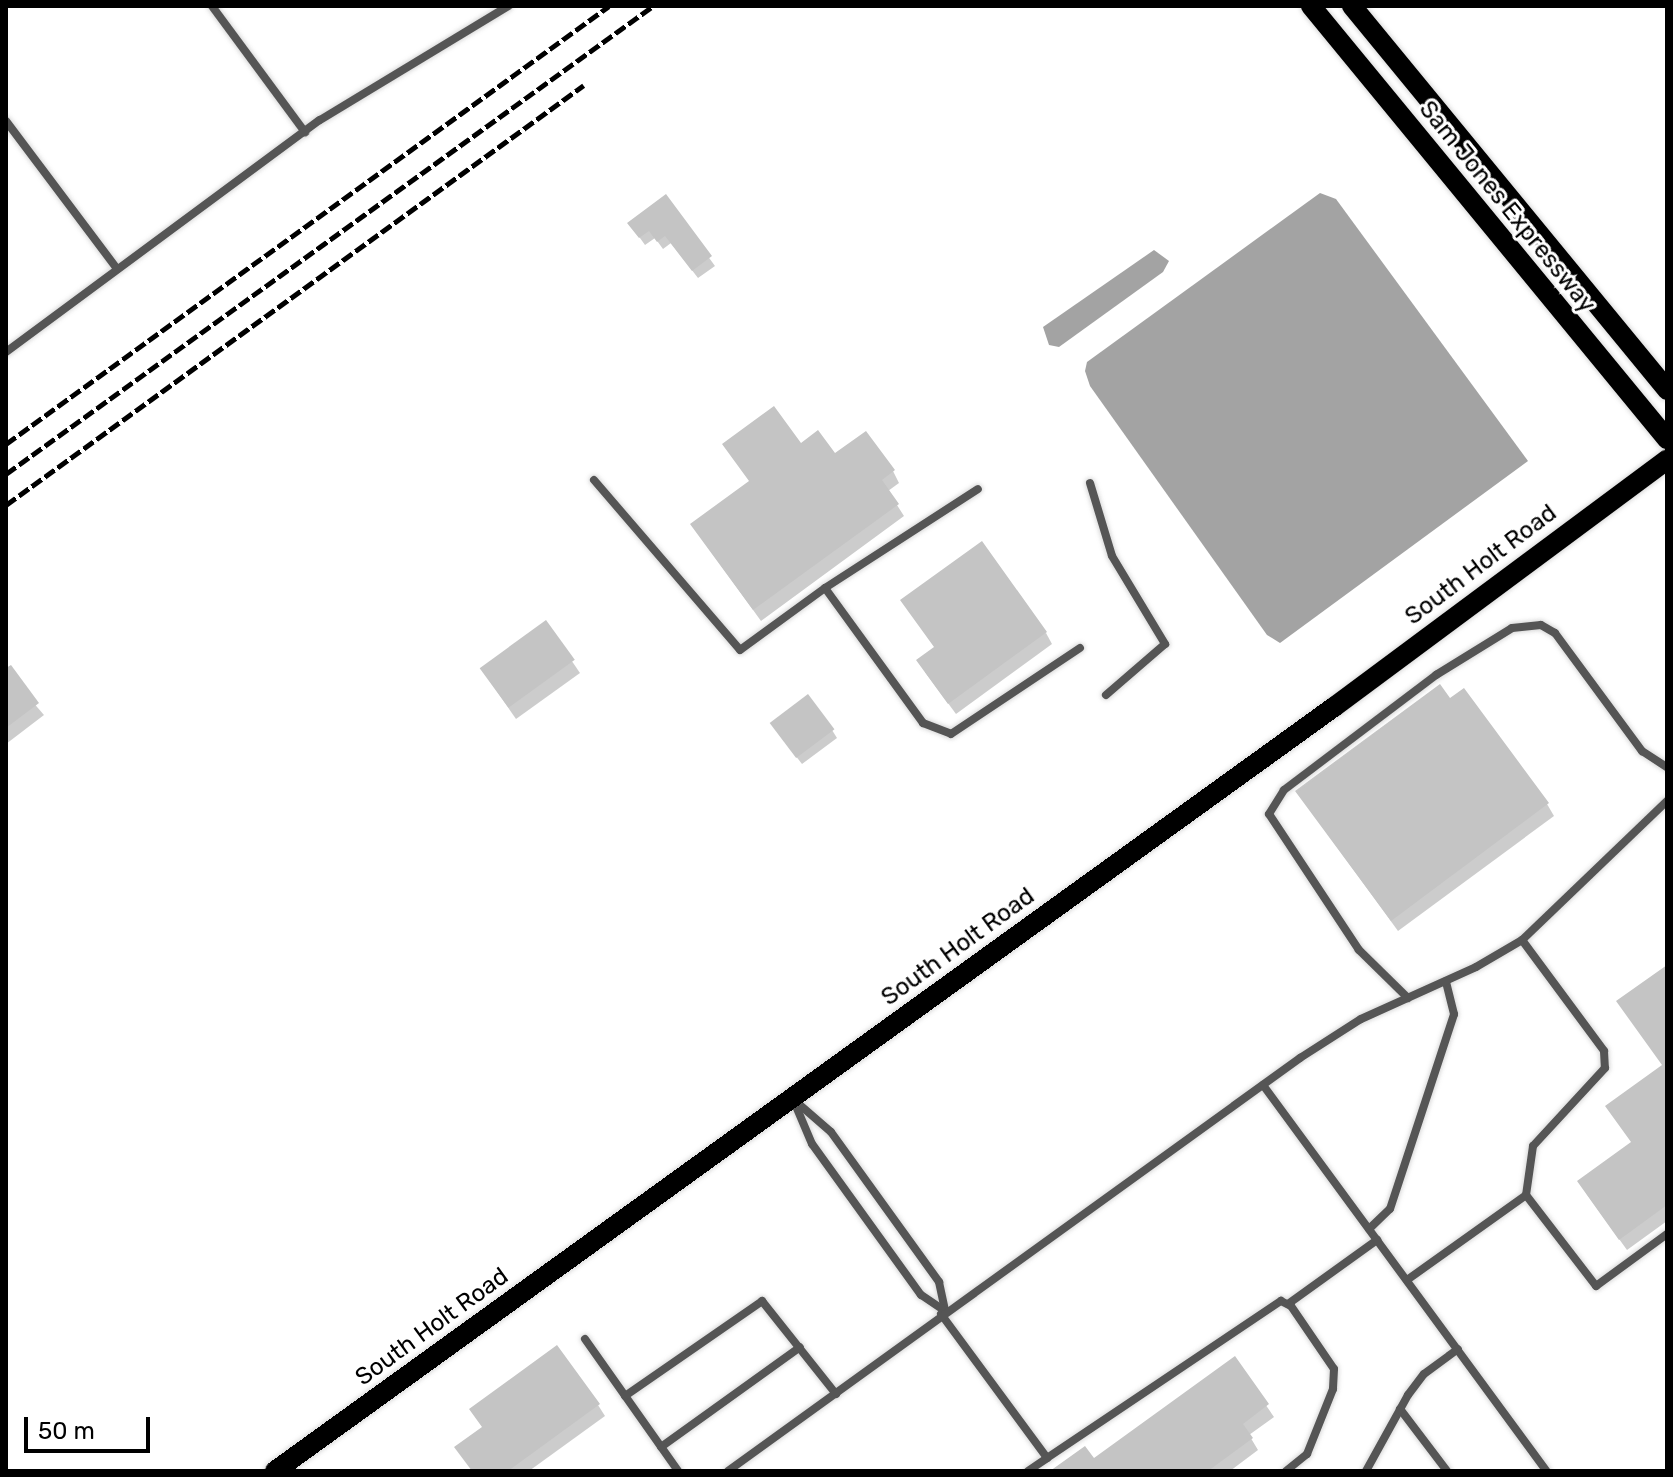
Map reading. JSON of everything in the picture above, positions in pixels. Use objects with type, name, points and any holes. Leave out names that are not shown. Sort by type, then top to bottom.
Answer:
[{"type":"main road","name":"Sam Jones Expressway","points":[[1311,6],[1667,439]]},
{"type":"main road","name":"Sam Jones Expressway","points":[[1352,6],[1667,390]]},
{"type":"main road","name":"South Holt Road","points":[[275,1471],[793,1099],[1667,460]]},
{"type":"lane","points":[[212,6],[305,132]]},
{"type":"lane","points":[[6,352],[305,132],[508,6]]},
{"type":"lane","points":[[6,121],[117,269]]},
{"type":"lane","points":[[594,480],[740,650],[825,588],[978,489]]},
{"type":"lane","points":[[1090,483],[1112,556],[1165,644],[1106,695]]},
{"type":"lane","points":[[825,588],[923,723],[951,734],[1080,648]]},
{"type":"lane","points":[[1408,998],[1359,950],[1269,814],[1284,790],[1436,675],[1512,628],[1541,625],[1555,633],[1642,751],[1667,767]]},
{"type":"lane","points":[[728,1471],[943,1312],[1361,1019],[1446,981],[1522,940],[1667,801]]},
{"type":"lane","points":[[1522,940],[1604,1051],[1605,1068],[1533,1146],[1526,1195],[1596,1286],[1667,1234]]},
{"type":"lane","points":[[1369,1229],[1390,1209],[1454,1014],[1446,981]]},
{"type":"lane","points":[[1263,1085],[1547,1471]]},
{"type":"lane","points":[[793,1099],[812,1144],[921,1295],[943,1312],[1047,1458]]},
{"type":"lane","points":[[793,1099],[831,1132],[939,1282],[943,1312]]},
{"type":"lane","points":[[1407,1280],[1526,1195]]},
{"type":"lane","points":[[1028,1471],[1270,1305],[1288,1304],[1377,1240]]},
{"type":"lane","points":[[625,1396],[762,1301],[836,1394]]},
{"type":"lane","points":[[1286,1471],[1307,1454],[1333,1389],[1334,1369],[1288,1304]]},
{"type":"lane","points":[[585,1339],[678,1471]]},
{"type":"lane","points":[[661,1447],[800,1347]]},
{"type":"lane","points":[[1366,1471],[1400,1409],[1424,1374],[1458,1349]]},
{"type":"lane","points":[[1400,1409],[1447,1471]]},
{"type":"shaded area","points":[[1320,193],[1336,199],[1528,461],[1280,643],[1267,635],[1090,386],[1085,371],[1087,362]]},
{"type":"shaded area","points":[[1154,250],[1169,261],[1163,272],[1059,347],[1049,345],[1043,327]]},
{"type":"building","points":[[666,194],[712,256],[692,271],[665,236],[657,242],[649,231],[639,238],[627,223]]},
{"type":"building","points":[[774,406],[801,443],[818,430],[835,453],[866,431],[895,470],[882,480],[899,504],[753,610],[690,524],[749,481],[722,444]]},
{"type":"building","points":[[982,541],[1047,632],[948,704],[916,660],[934,647],[900,600]]},
{"type":"building","points":[[546,620],[575,660],[508,708],[480,668]]},
{"type":"building","points":[[11,665],[39,703],[6,728],[6,668]]},
{"type":"building","points":[[1440,684],[1450,698],[1464,688],[1549,803],[1391,921],[1295,791]]},
{"type":"building","points":[[808,694],[834,729],[796,758],[770,723]]},
{"type":"building","points":[[1667,965],[1667,1205],[1619,1240],[1577,1181],[1631,1142],[1605,1106],[1662,1065],[1616,1001]]},
{"type":"building","points":[[557,1345],[600,1404],[508,1471],[472,1471],[454,1447],[482,1427],[469,1409]]},
{"type":"building","points":[[1235,1356],[1269,1404],[1243,1424],[1253,1438],[1208,1471],[1050,1471],[1085,1446],[1094,1458]]},
{"type":"railway","points":[[6,444],[609,6]]},
{"type":"railway","points":[[6,474],[653,6]]},
{"type":"railway","points":[[6,505],[584,85]]}]
